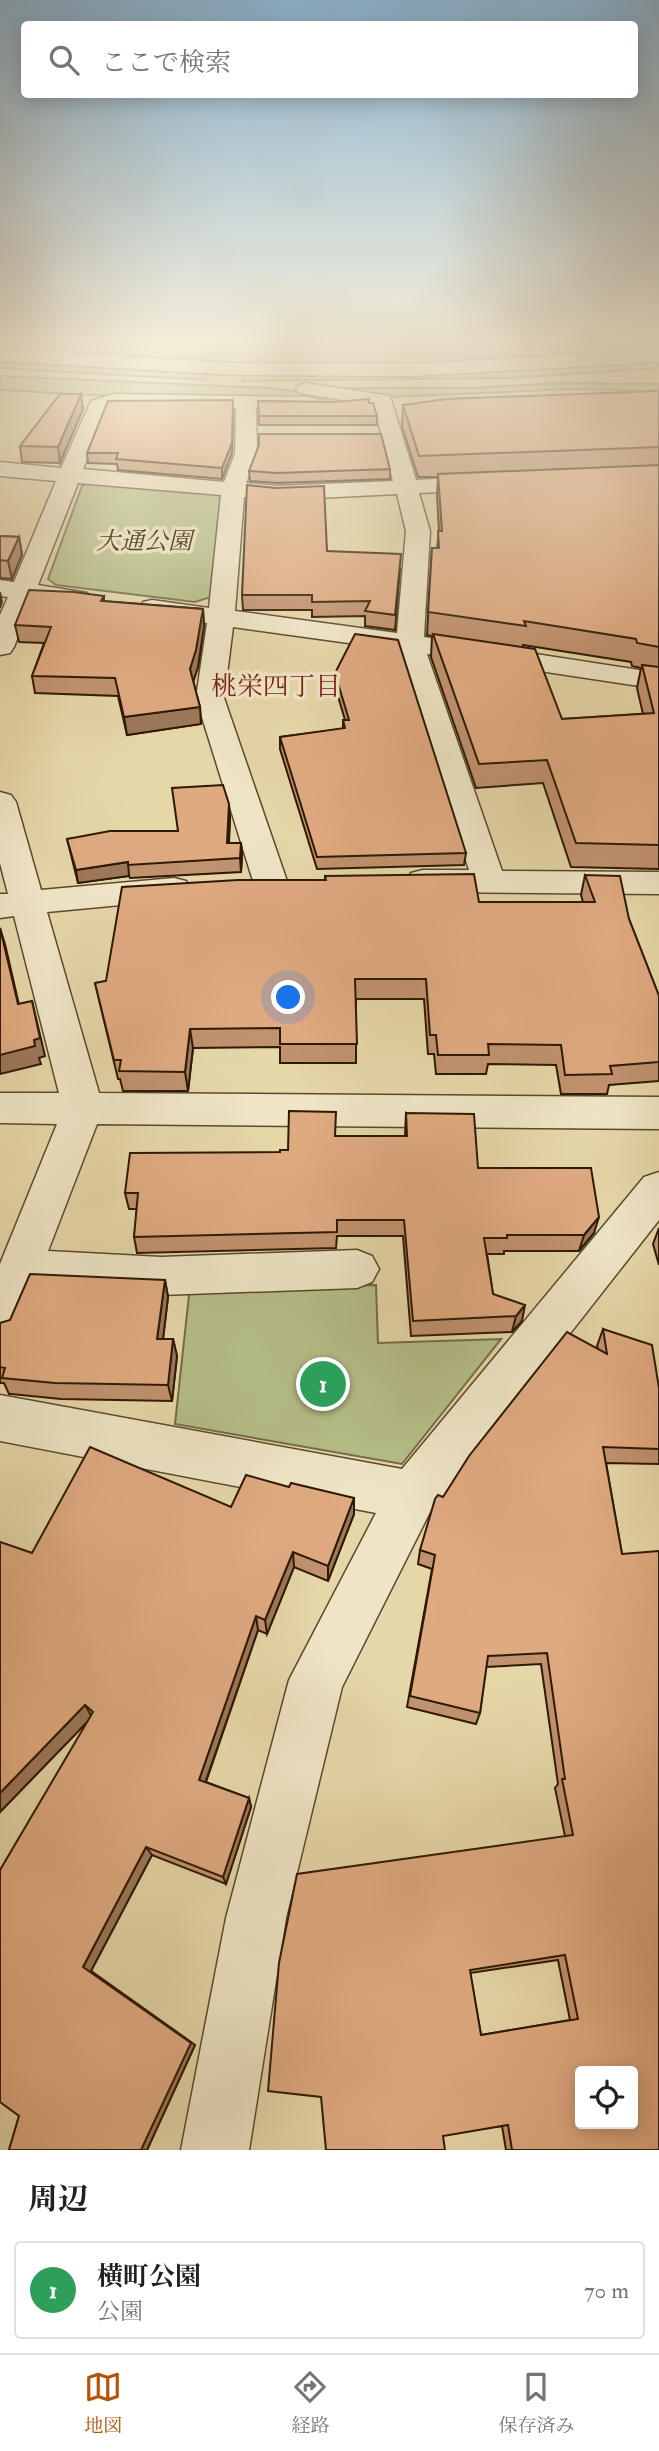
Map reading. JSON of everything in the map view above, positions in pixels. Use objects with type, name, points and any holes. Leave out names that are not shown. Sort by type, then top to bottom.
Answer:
[{"type":"street","points":[[0,646],[11,589],[80,446]]},
{"type":"street","points":[[251,446],[233,489],[221,618],[210,698],[272,885]]},
{"type":"street","points":[[397,446],[418,531],[410,643],[488,879]]},
{"type":"street","points":[[0,469],[277,493],[513,482]]},
{"type":"street","points":[[11,589],[102,602]]},
{"type":"street","points":[[129,605],[410,643],[659,681]]},
{"type":"street","points":[[0,802],[13,906],[83,1108],[0,1320]]},
{"type":"street","points":[[393,881],[488,879],[659,883]]},
{"type":"street","points":[[13,906],[127,892],[206,888]]},
{"type":"street","points":[[0,1108],[659,1113]]},
{"type":"street","points":[[215,2150],[256,1918],[316,1680],[412,1495],[659,1189]]},
{"type":"street","points":[[20,1269],[161,1276],[357,1269]]},
{"type":"street","points":[[0,1418],[412,1495]]},
{"type":"green space","name":"大通公園","points":[[92,482],[212,491],[221,497],[214,596],[195,602],[56,585],[48,579],[82,486]]},
{"type":"green space","points":[[376,1285],[378,1343],[501,1339],[402,1464],[175,1424],[190,1286]]},
{"type":"building","points":[[90,446],[231,446],[222,468],[116,459],[118,453],[87,453]]},
{"type":"building","points":[[258,446],[384,446],[390,469],[277,473],[249,471]]},
{"type":"building","points":[[416,446],[659,446],[659,447],[419,456]]},
{"type":"building","points":[[659,465],[659,647],[637,643],[636,639],[524,621],[526,626],[428,612],[432,548],[439,548],[438,531],[442,531],[438,474]]},
{"type":"building","points":[[247,485],[276,488],[324,486],[327,551],[401,554],[395,615],[365,611],[370,601],[312,602],[312,595],[242,595]]},
{"type":"building","points":[[0,536],[19,537],[8,561],[0,560]]},
{"type":"building","points":[[29,590],[104,596],[101,601],[203,609],[190,669],[200,707],[124,717],[115,678],[32,676],[51,627],[15,625]]},
{"type":"building","points":[[355,634],[398,640],[466,853],[317,857],[280,737],[345,728],[343,720],[349,720],[335,673]]},
{"type":"building","points":[[433,634],[535,649],[562,719],[654,713],[642,665],[659,667],[659,845],[576,843],[547,760],[479,764]]},
{"type":"building","points":[[223,785],[229,804],[227,843],[241,843],[240,858],[128,865],[128,862],[76,870],[67,839],[110,831],[178,831],[172,788]]},
{"type":"building","points":[[474,874],[479,902],[595,902],[585,875],[620,876],[629,919],[659,996],[659,1062],[610,1066],[612,1074],[565,1075],[561,1045],[488,1044],[489,1055],[438,1055],[436,1035],[430,1035],[426,979],[355,979],[357,1044],[280,1044],[280,1028],[190,1029],[185,1072],[119,1071],[121,1060],[114,1060],[95,983],[106,981],[122,887],[238,880],[326,880],[325,876]]},
{"type":"building","points":[[0,928],[18,1004],[32,1001],[40,1038],[34,1040],[35,1046],[0,1055]]},
{"type":"building","points":[[289,1111],[336,1112],[335,1136],[407,1136],[406,1113],[474,1114],[478,1168],[591,1168],[599,1217],[584,1235],[507,1235],[507,1238],[484,1238],[493,1294],[525,1305],[516,1316],[413,1321],[404,1220],[337,1220],[337,1232],[134,1237],[138,1193],[125,1193],[130,1153],[288,1150]]},
{"type":"building","points":[[30,1274],[165,1280],[157,1339],[173,1339],[168,1385],[55,1383],[2,1378],[5,1368],[0,1367],[0,1323],[10,1320]]},
{"type":"building","points":[[603,1329],[652,1345],[659,1388],[659,1449],[603,1447],[622,1554],[659,1551],[659,2150],[512,2150],[508,2125],[443,2136],[445,2150],[326,2150],[321,2097],[268,2091],[279,1963],[297,1874],[573,1835],[562,1779],[565,1779],[547,1653],[488,1656],[480,1713],[410,1696],[435,1555],[420,1550],[435,1499],[438,1495],[443,1497],[469,1456],[567,1332],[607,1354]],"holes":[[[565,1955],[578,2019],[481,2035],[470,1970]]]},
{"type":"building","points":[[90,1447],[231,1507],[246,1475],[289,1487],[291,1483],[354,1498],[328,1566],[293,1552],[265,1620],[256,1616],[199,1780],[249,1798],[223,1877],[146,1847],[83,1967],[191,2043],[141,2150],[9,2150],[19,2116],[0,2102],[0,1870],[93,1712],[85,1705],[0,1793],[0,1542],[32,1553]]},
{"type":"place","name":"横町公園","points":[[323,1384]]},
{"type":"district","name":"桃栄四丁目","points":[[276,686]]}]
